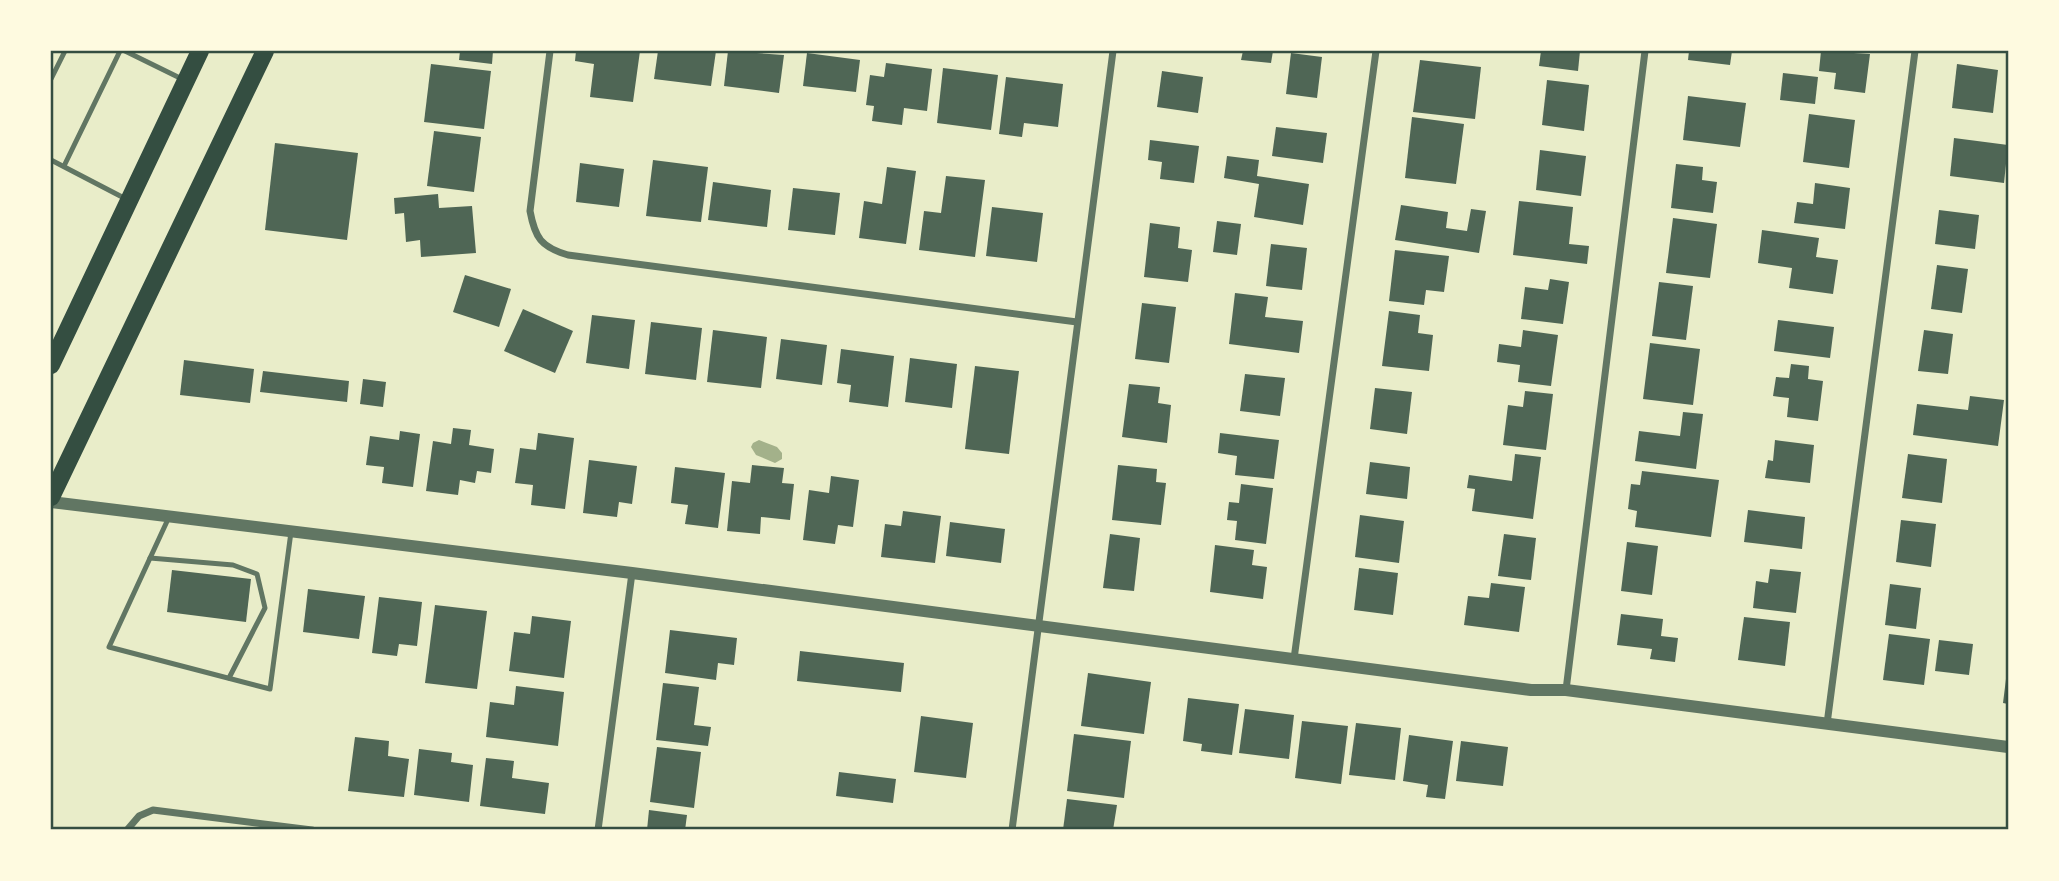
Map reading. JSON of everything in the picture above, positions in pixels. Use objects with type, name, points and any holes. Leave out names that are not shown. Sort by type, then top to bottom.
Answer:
[{"type":"main road","points":[[51,365],[56,342],[129,200],[200,51]]},
{"type":"main road","points":[[51,500],[265,51]]},
{"type":"street","points":[[551,51],[530,211],[534,232],[549,250],[568,256],[1077,322]]},
{"type":"street","points":[[1012,830],[1113,51]]},
{"type":"street","points":[[1294,659],[1376,51]]},
{"type":"street","points":[[1566,690],[1645,51]]},
{"type":"street","points":[[1827,724],[1915,51]]},
{"type":"street","points":[[51,500],[1531,691],[1566,690],[2008,747]]},
{"type":"street","points":[[598,830],[632,573]]},
{"type":"street","points":[[127,830],[139,816],[153,810],[312,830]]},
{"type":"lane","points":[[51,79],[65,51]]},
{"type":"lane","points":[[64,166],[122,51],[186,81]]},
{"type":"lane","points":[[51,160],[129,200]]},
{"type":"lane","points":[[169,517],[109,647],[270,689],[291,532]]},
{"type":"lane","points":[[150,558],[233,565],[257,574],[265,608],[229,678]]},
{"type":"shaded area","points":[[759,440],[777,447],[782,453],[782,459],[775,463],[756,455],[751,447]]},
{"type":"building","points":[[460,51],[493,51],[492,64],[459,60]]},
{"type":"building","points":[[576,51],[640,51],[633,102],[590,97],[594,64],[575,61]]},
{"type":"building","points":[[658,51],[716,51],[711,86],[654,79]]},
{"type":"building","points":[[728,51],[784,55],[779,93],[724,86]]},
{"type":"building","points":[[1243,51],[1273,51],[1271,63],[1241,60]]},
{"type":"building","points":[[1541,51],[1580,51],[1578,71],[1539,66]]},
{"type":"building","points":[[1689,51],[1732,51],[1730,65],[1688,60]]},
{"type":"building","points":[[1821,51],[1870,54],[1865,93],[1834,89],[1836,73],[1819,71]]},
{"type":"building","points":[[807,53],[860,60],[856,92],[803,86]]},
{"type":"building","points":[[1291,53],[1322,57],[1317,98],[1286,94]]},
{"type":"building","points":[[1420,60],[1481,67],[1475,119],[1413,112]]},
{"type":"building","points":[[886,63],[932,69],[927,111],[904,108],[902,125],[872,121],[874,106],[866,105],[870,75],[884,77]]},
{"type":"building","points":[[431,64],[491,71],[484,129],[424,122]]},
{"type":"building","points":[[1957,64],[1998,70],[1993,113],[1952,108]]},
{"type":"building","points":[[943,68],[998,75],[991,130],[937,123]]},
{"type":"building","points":[[1162,71],[1203,77],[1198,113],[1157,107]]},
{"type":"building","points":[[1783,73],[1818,77],[1815,104],[1780,100]]},
{"type":"building","points":[[1006,77],[1063,84],[1058,127],[1024,123],[1022,137],[999,134]]},
{"type":"building","points":[[1547,80],[1589,85],[1584,131],[1542,125]]},
{"type":"building","points":[[1688,96],[1746,103],[1740,147],[1683,140]]},
{"type":"building","points":[[1809,114],[1855,120],[1849,168],[1803,162]]},
{"type":"building","points":[[1412,117],[1464,124],[1456,184],[1405,178]]},
{"type":"building","points":[[1276,127],[1327,133],[1323,163],[1272,156]]},
{"type":"building","points":[[434,131],[481,137],[474,192],[427,186]]},
{"type":"building","points":[[1954,138],[2008,145],[2004,183],[1950,176]]},
{"type":"building","points":[[1150,140],[1199,146],[1194,183],[1160,179],[1162,162],[1148,160]]},
{"type":"building","points":[[275,143],[358,153],[347,240],[265,230]]},
{"type":"building","points":[[1540,150],[1586,156],[1581,196],[1536,190]]},
{"type":"building","points":[[1227,156],[1259,160],[1257,176],[1309,184],[1303,225],[1254,217],[1259,184],[1224,178]]},
{"type":"building","points":[[653,160],[708,167],[701,222],[646,216]]},
{"type":"building","points":[[580,163],[624,169],[619,207],[576,202]]},
{"type":"building","points":[[1676,164],[1703,167],[1702,180],[1717,182],[1713,213],[1671,208]]},
{"type":"building","points":[[887,167],[916,171],[906,244],[859,238],[864,201],[882,204]]},
{"type":"building","points":[[946,176],[985,180],[975,257],[919,250],[924,211],[941,213]]},
{"type":"building","points":[[713,182],[771,190],[767,227],[708,220]]},
{"type":"building","points":[[1815,183],[1850,188],[1845,229],[1794,223],[1797,202],[1813,204]]},
{"type":"building","points":[[793,188],[840,193],[835,235],[788,230]]},
{"type":"building","points":[[438,194],[439,208],[472,206],[476,253],[421,257],[420,240],[406,242],[404,213],[395,214],[394,198]]},
{"type":"building","points":[[1519,201],[1573,207],[1569,244],[1589,246],[1587,264],[1513,255]]},
{"type":"building","points":[[1401,205],[1448,212],[1446,228],[1467,231],[1471,209],[1486,211],[1479,253],[1395,240]]},
{"type":"building","points":[[992,207],[1043,213],[1037,262],[986,256]]},
{"type":"building","points":[[1939,210],[1979,215],[1975,249],[1935,244]]},
{"type":"building","points":[[1673,218],[1717,224],[1710,278],[1666,273]]},
{"type":"building","points":[[1217,221],[1241,224],[1237,255],[1213,252]]},
{"type":"building","points":[[1150,223],[1180,227],[1178,248],[1192,250],[1188,282],[1144,277]]},
{"type":"building","points":[[1762,230],[1819,238],[1816,257],[1838,260],[1833,294],[1789,288],[1792,268],[1758,263]]},
{"type":"building","points":[[1271,244],[1307,248],[1302,290],[1266,286]]},
{"type":"building","points":[[1395,250],[1449,256],[1444,292],[1426,290],[1424,305],[1389,301]]},
{"type":"building","points":[[1937,265],[1968,269],[1962,313],[1931,309]]},
{"type":"building","points":[[465,275],[511,289],[499,327],[453,312]]},
{"type":"building","points":[[1550,279],[1569,282],[1563,324],[1521,319],[1525,287],[1548,290]]},
{"type":"building","points":[[1659,282],[1693,286],[1686,340],[1652,336]]},
{"type":"building","points":[[1235,293],[1268,297],[1265,317],[1303,321],[1299,353],[1229,344]]},
{"type":"building","points":[[1142,303],[1176,307],[1169,363],[1135,359]]},
{"type":"building","points":[[523,309],[573,331],[555,373],[504,351]]},
{"type":"building","points":[[1389,311],[1420,315],[1418,333],[1433,335],[1429,371],[1382,366]]},
{"type":"building","points":[[592,315],[635,320],[629,369],[586,363]]},
{"type":"building","points":[[1778,320],[1834,327],[1830,358],[1774,351]]},
{"type":"building","points":[[651,322],[702,328],[696,380],[645,374]]},
{"type":"building","points":[[713,330],[767,337],[761,388],[707,382]]},
{"type":"building","points":[[1523,330],[1558,335],[1551,386],[1518,382],[1520,365],[1497,362],[1499,344],[1521,347]]},
{"type":"building","points":[[1924,330],[1953,334],[1948,374],[1918,371]]},
{"type":"building","points":[[781,339],[827,345],[822,385],[776,379]]},
{"type":"building","points":[[1650,343],[1700,349],[1693,405],[1643,399]]},
{"type":"building","points":[[841,349],[894,356],[888,407],[849,402],[851,385],[837,383]]},
{"type":"building","points":[[910,358],[957,364],[952,408],[905,402]]},
{"type":"building","points":[[184,360],[254,369],[250,403],[180,395]]},
{"type":"building","points":[[1791,364],[1809,366],[1808,379],[1823,381],[1818,421],[1787,417],[1789,398],[1773,396],[1776,377],[1789,378]]},
{"type":"building","points":[[975,366],[1019,371],[1009,454],[965,449]]},
{"type":"building","points":[[263,371],[349,381],[347,402],[260,392]]},
{"type":"building","points":[[1245,374],[1285,378],[1280,416],[1240,411]]},
{"type":"building","points":[[363,379],[386,382],[383,407],[360,404]]},
{"type":"building","points":[[1129,384],[1160,387],[1158,403],[1171,405],[1167,443],[1122,437]]},
{"type":"building","points":[[1375,388],[1412,392],[1407,434],[1370,429]]},
{"type":"building","points":[[1525,391],[1553,394],[1546,450],[1503,445],[1508,405],[1523,407]]},
{"type":"building","points":[[1970,396],[2004,400],[1998,446],[1913,435],[1917,404],[1968,410]]},
{"type":"building","points":[[1683,412],[1703,414],[1696,469],[1635,461],[1639,431],[1680,436]]},
{"type":"building","points":[[453,428],[471,430],[469,445],[494,449],[491,473],[477,471],[475,483],[460,480],[458,495],[426,491],[433,441],[451,444]]},
{"type":"building","points":[[400,431],[420,434],[413,487],[382,483],[384,467],[366,465],[370,436],[399,440]]},
{"type":"building","points":[[538,433],[574,438],[565,509],[531,505],[533,485],[515,483],[520,448],[536,450]]},
{"type":"building","points":[[1220,433],[1279,440],[1274,479],[1235,475],[1237,456],[1218,453]]},
{"type":"building","points":[[1775,440],[1814,445],[1810,483],[1765,478],[1768,460],[1773,461]]},
{"type":"building","points":[[1515,454],[1541,457],[1533,519],[1472,511],[1475,489],[1467,488],[1469,475],[1512,481]]},
{"type":"building","points":[[1908,454],[1947,459],[1942,503],[1902,498]]},
{"type":"building","points":[[589,460],[637,466],[632,504],[619,502],[617,517],[583,513]]},
{"type":"building","points":[[1370,462],[1410,467],[1407,499],[1366,494]]},
{"type":"building","points":[[752,465],[784,468],[782,483],[794,484],[790,520],[761,517],[760,534],[727,531],[732,481],[750,483]]},
{"type":"building","points":[[1118,465],[1157,469],[1156,482],[1166,483],[1161,525],[1112,520]]},
{"type":"building","points":[[675,467],[725,473],[718,528],[685,524],[688,505],[671,503]]},
{"type":"building","points":[[1642,471],[1719,480],[1711,537],[1635,527],[1637,511],[1628,509],[1631,484],[1640,485]]},
{"type":"building","points":[[831,476],[859,480],[853,527],[838,525],[835,544],[803,540],[809,490],[829,493]]},
{"type":"building","points":[[1241,484],[1273,488],[1266,544],[1235,540],[1237,521],[1227,520],[1229,502],[1239,503]]},
{"type":"building","points":[[1748,510],[1805,517],[1802,549],[1744,542]]},
{"type":"building","points":[[903,511],[941,516],[935,563],[881,557],[885,524],[901,526]]},
{"type":"building","points":[[1360,515],[1404,521],[1399,563],[1355,557]]},
{"type":"building","points":[[1901,520],[1936,524],[1931,567],[1896,562]]},
{"type":"building","points":[[950,522],[1005,529],[1001,563],[946,556]]},
{"type":"building","points":[[1110,534],[1140,538],[1134,591],[1103,588]]},
{"type":"building","points":[[1504,534],[1536,538],[1531,580],[1498,576]]},
{"type":"building","points":[[1627,542],[1658,546],[1652,595],[1621,591]]},
{"type":"building","points":[[1215,545],[1254,550],[1252,565],[1267,567],[1263,599],[1210,592]]},
{"type":"building","points":[[1359,568],[1398,573],[1393,615],[1354,610]]},
{"type":"building","points":[[1770,569],[1801,572],[1796,613],[1753,608],[1756,581],[1768,583]]},
{"type":"building","points":[[172,570],[251,579],[246,622],[167,612]]},
{"type":"building","points":[[1491,583],[1525,587],[1519,632],[1464,625],[1468,596],[1489,598]]},
{"type":"building","points":[[1890,584],[1921,588],[1916,629],[1885,625]]},
{"type":"building","points":[[308,589],[365,596],[359,639],[303,632]]},
{"type":"building","points":[[379,597],[422,602],[417,646],[399,644],[397,656],[372,653]]},
{"type":"building","points":[[435,605],[487,611],[477,689],[425,683]]},
{"type":"building","points":[[1621,614],[1663,619],[1661,636],[1678,638],[1675,662],[1650,659],[1652,649],[1617,645]]},
{"type":"building","points":[[532,616],[571,621],[564,678],[509,671],[514,632],[530,634]]},
{"type":"building","points":[[1744,617],[1790,622],[1785,666],[1738,660]]},
{"type":"building","points":[[670,630],[737,638],[734,665],[718,663],[716,680],[665,673]]},
{"type":"building","points":[[1889,634],[1930,639],[1924,685],[1883,680]]},
{"type":"building","points":[[1939,640],[1973,644],[1969,675],[1935,671]]},
{"type":"building","points":[[800,651],[904,663],[901,692],[797,681]]},
{"type":"building","points":[[2008,671],[2008,704],[2003,703]]},
{"type":"building","points":[[1088,673],[1151,682],[1144,734],[1081,726]]},
{"type":"building","points":[[663,683],[699,687],[694,725],[711,727],[708,746],[656,740]]},
{"type":"building","points":[[516,686],[564,692],[558,746],[486,737],[490,702],[514,705]]},
{"type":"building","points":[[1188,698],[1239,704],[1232,755],[1201,751],[1202,744],[1183,741]]},
{"type":"building","points":[[1245,709],[1294,715],[1289,759],[1239,753]]},
{"type":"building","points":[[921,716],[973,723],[966,778],[914,772]]},
{"type":"building","points":[[1302,721],[1348,726],[1341,784],[1295,778]]},
{"type":"building","points":[[1356,723],[1401,728],[1395,780],[1349,775]]},
{"type":"building","points":[[1074,734],[1131,741],[1124,798],[1067,791]]},
{"type":"building","points":[[1409,735],[1453,741],[1445,799],[1426,797],[1428,785],[1403,781]]},
{"type":"building","points":[[355,737],[389,741],[388,756],[409,759],[404,797],[348,791]]},
{"type":"building","points":[[1461,741],[1508,747],[1503,786],[1456,781]]},
{"type":"building","points":[[657,747],[701,752],[694,808],[650,802]]},
{"type":"building","points":[[419,749],[452,753],[451,762],[473,765],[469,802],[414,795]]},
{"type":"building","points":[[486,758],[514,761],[512,778],[549,783],[545,814],[480,806]]},
{"type":"building","points":[[839,772],[896,779],[893,803],[836,796]]},
{"type":"building","points":[[1067,799],[1117,805],[1113,830],[1063,830]]},
{"type":"building","points":[[649,810],[687,815],[685,830],[647,830]]}]
